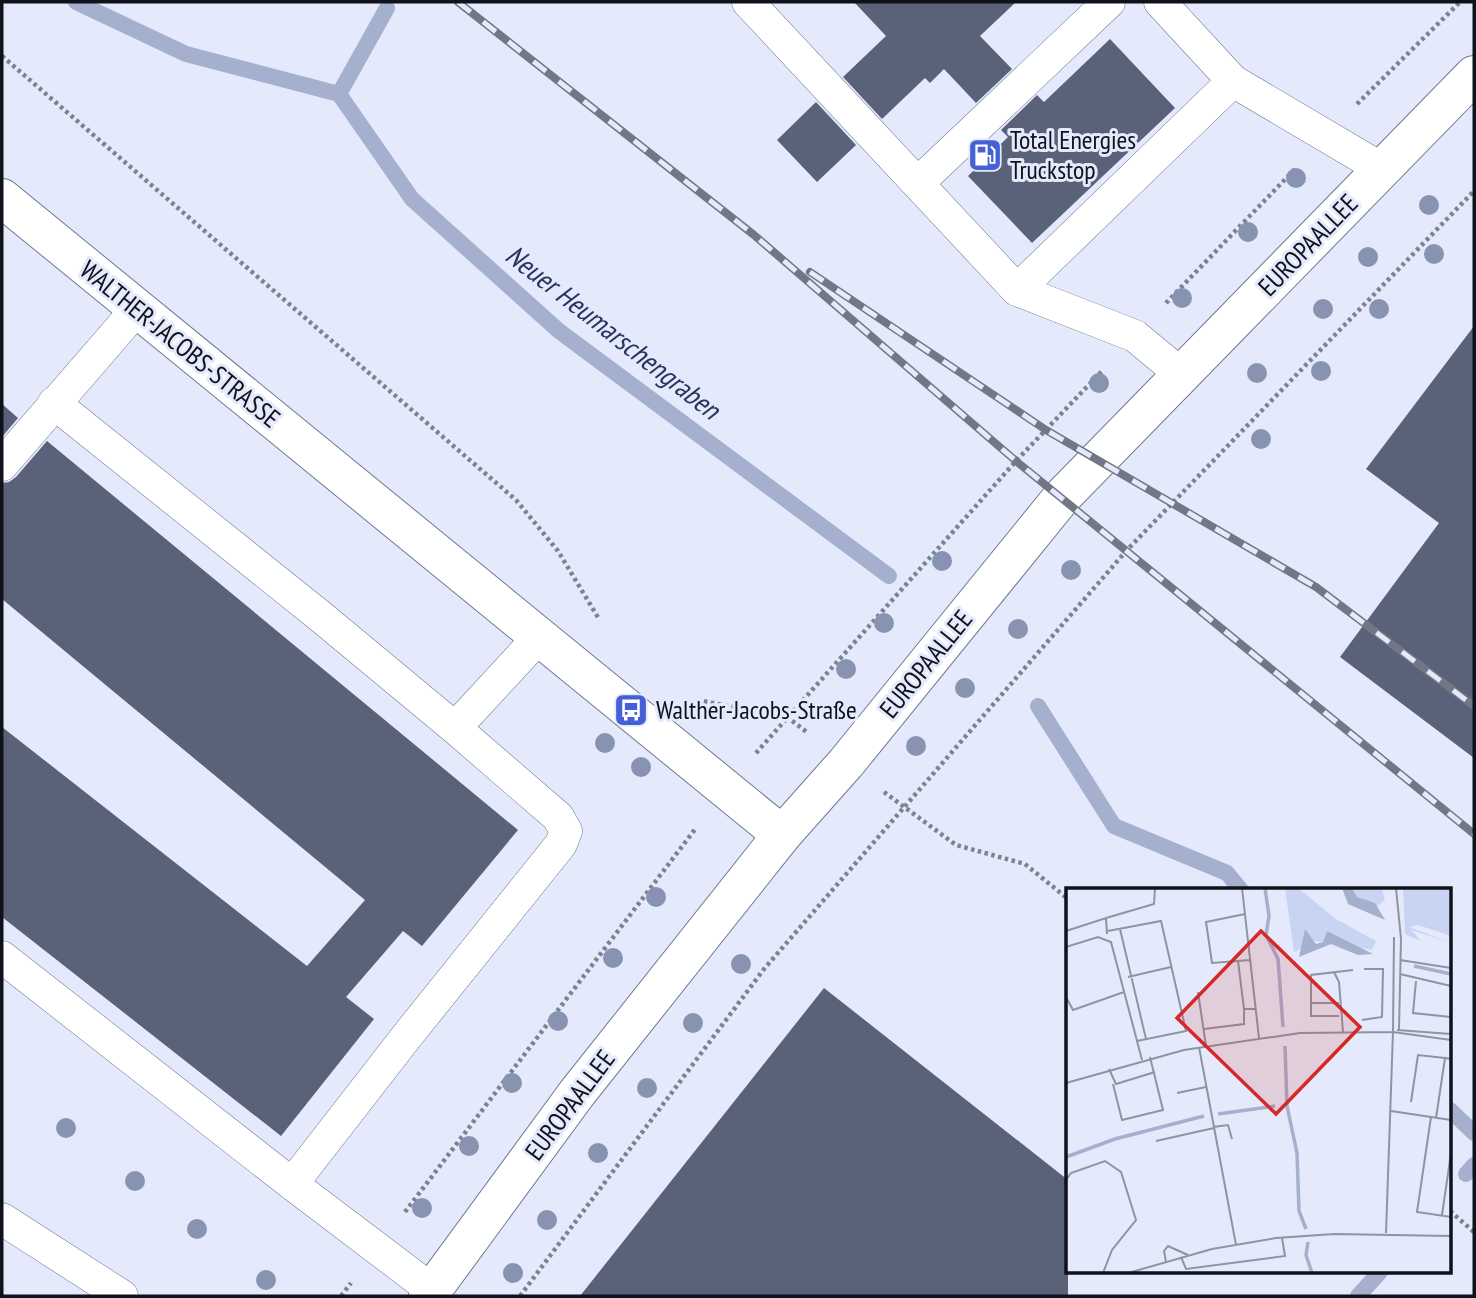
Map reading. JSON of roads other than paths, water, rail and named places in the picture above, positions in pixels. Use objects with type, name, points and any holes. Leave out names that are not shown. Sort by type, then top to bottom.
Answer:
[{"type":"street","name":"EUROPAALLEE","points":[[430,1293],[577,1093],[782,835],[846,763],[1062,497],[1474,75]]},
{"type":"street","name":"WALTHER-JACOBS-STRASSE","points":[[2,198],[782,835]]},
{"type":"lane","points":[[748,2],[1017,290],[1135,336],[1182,375]]},
{"type":"lane","points":[[1160,2],[1233,81],[1382,169]]},
{"type":"lane","points":[[918,183],[1103,4]]},
{"type":"lane","points":[[1017,290],[1233,81]]},
{"type":"lane","points":[[2,464],[137,309]]},
{"type":"lane","points":[[54,403],[320,615],[558,817],[566,831],[561,844],[292,1184]]},
{"type":"lane","points":[[455,728],[540,636]]},
{"type":"lane","points":[[2,957],[378,1248],[430,1293]]},
{"type":"lane","points":[[2,1219],[122,1296]]},
{"type":"waterway","name":"Neuer Heumarschengraben","points":[[76,2],[186,54],[339,94],[412,199],[559,331],[889,576]]},
{"type":"waterway","name":"Neuer Heumarschengraben","points":[[339,94],[387,8]]},
{"type":"waterway","name":"Neuer Heumarschengraben","points":[[1038,706],[1114,826],[1227,873],[1239,888]]},
{"type":"waterway","name":"Neuer Heumarschengraben","points":[[1452,1112],[1474,1133]]},
{"type":"waterway","points":[[1466,1174],[1474,1165]]},
{"type":"waterway","points":[[1358,1296],[1378,1274]]},
{"type":"railway","points":[[458,2],[754,235],[1016,461],[1474,834]]},
{"type":"railway","points":[[810,272],[1046,430],[1316,587],[1474,706]]},
{"type":"place","name":"Total Energies Truckstop","points":[[985,155]]},
{"type":"place","name":"Walther-Jacobs-Straße","points":[[631,710]]}]
